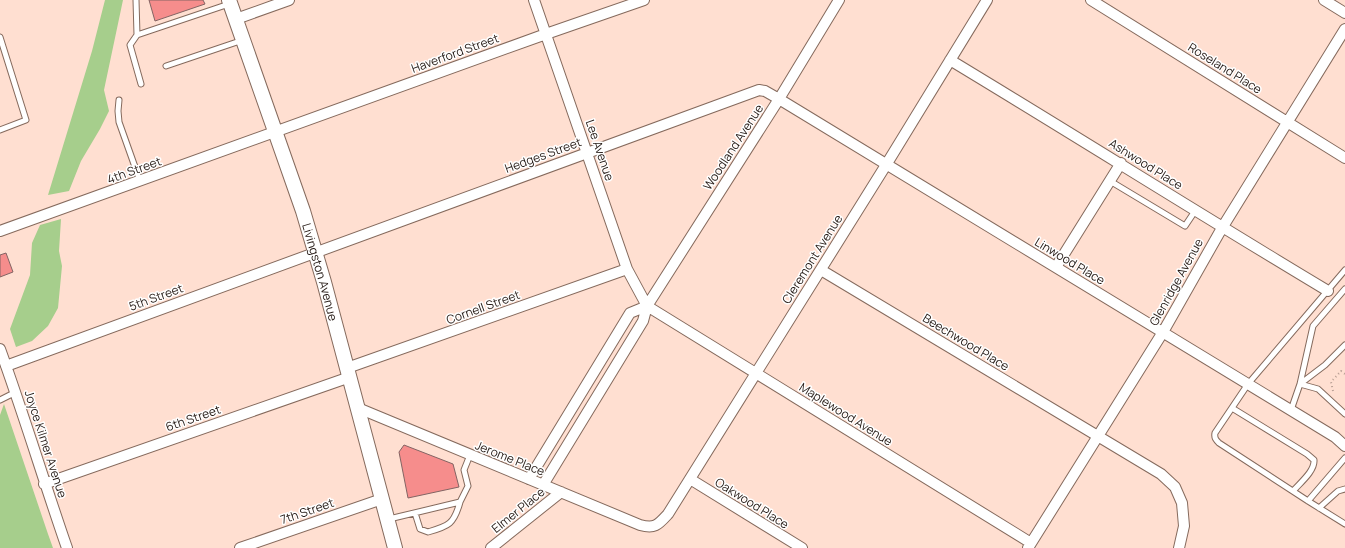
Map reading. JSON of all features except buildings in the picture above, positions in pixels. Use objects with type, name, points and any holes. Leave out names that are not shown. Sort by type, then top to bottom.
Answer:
[{"type":"main road","name":"Livingston Avenue","points":[[230,2],[303,211],[396,548]]},
{"type":"street","points":[[236,19],[289,0]]},
{"type":"street","name":"Lee Avenue","points":[[534,0],[588,152],[627,269],[647,306]]},
{"type":"street","name":"Haverford Street","points":[[276,132],[644,0]]},
{"type":"street","name":"Cleremont Avenue","points":[[654,527],[659,524],[668,514],[821,270],[987,0]]},
{"type":"street","name":"Roseland Place","points":[[1091,0],[1345,158]]},
{"type":"street","points":[[1324,0],[1345,13]]},
{"type":"street","name":"Woodland Avenue","points":[[543,485],[643,321],[647,306],[779,99],[835,2]]},
{"type":"street","name":"Glenridge Avenue","points":[[1030,546],[1163,332],[1222,228],[1345,28]]},
{"type":"street","name":"Ashwood Place","points":[[950,60],[1121,164],[1222,228],[1328,291]]},
{"type":"street","name":"Hedges Street","points":[[315,252],[759,90],[765,91],[779,99]]},
{"type":"street","name":"Linwood Place","points":[[779,99],[1291,410],[1335,437],[1345,446]]},
{"type":"street","name":"4th Street","points":[[0,231],[276,132]]},
{"type":"street","points":[[1056,267],[1121,164]]},
{"type":"street","name":"5th Street","points":[[6,366],[315,252]]},
{"type":"street","name":"Cornell Street","points":[[348,372],[627,269]]},
{"type":"street","name":"Beechwood Place","points":[[821,270],[1161,474],[1175,487],[1182,503],[1184,526],[1179,548]]},
{"type":"street","points":[[528,479],[630,312],[647,306]]},
{"type":"street","name":"Maplewood Avenue","points":[[647,306],[1030,546]]},
{"type":"street","name":"Joyce Kilmer Avenue","points":[[0,349],[16,392],[44,484],[67,548]]},
{"type":"street","name":"6th Street","points":[[44,484],[348,372]]},
{"type":"street","name":"Jerome Place","points":[[358,408],[640,525],[654,527]]},
{"type":"street","name":"Oakwood Place","points":[[690,479],[802,548]]},
{"type":"street","name":"Elmer Place","points":[[491,548],[561,492]]},
{"type":"street","name":"7th Street","points":[[240,548],[382,499]]},
{"type":"lane","points":[[136,0],[137,35]]},
{"type":"lane","points":[[141,84],[130,45],[137,35],[230,2]]},
{"type":"lane","points":[[0,37],[26,120],[0,130]]},
{"type":"lane","points":[[166,66],[243,40]]},
{"type":"lane","points":[[120,100],[119,122],[140,181]]},
{"type":"lane","points":[[1110,181],[1185,226],[1195,211]]},
{"type":"lane","points":[[1345,270],[1248,384],[1215,433],[1215,440],[1345,524]]},
{"type":"lane","points":[[1291,410],[1300,384],[1313,326],[1345,289]]},
{"type":"lane","points":[[1300,384],[1325,365],[1345,344]]},
{"type":"lane","points":[[1300,384],[1318,389],[1345,414]]},
{"type":"lane","points":[[0,400],[16,392]]},
{"type":"lane","points":[[1232,408],[1307,454],[1314,460],[1315,464],[1311,470],[1293,491]]},
{"type":"lane","points":[[415,513],[420,529],[428,532],[451,523],[468,486],[464,470],[470,455]]},
{"type":"lane","points":[[1308,501],[1345,458]]},
{"type":"lane","points":[[1319,508],[1338,491],[1345,489]]},
{"type":"lane","points":[[388,519],[460,502]]},
{"type":"path","points":[[1336,395],[1332,391],[1331,382],[1341,371],[1345,374]]},
{"type":"green space","points":[[105,0],[123,0],[104,90],[109,111],[81,161],[69,191],[48,195],[92,51]]},
{"type":"green space","points":[[61,219],[59,251],[62,266],[58,308],[48,326],[32,341],[16,347],[10,329],[30,275],[32,243],[40,225]]},
{"type":"green space","points":[[4,404],[53,548],[0,548],[0,415]]}]
